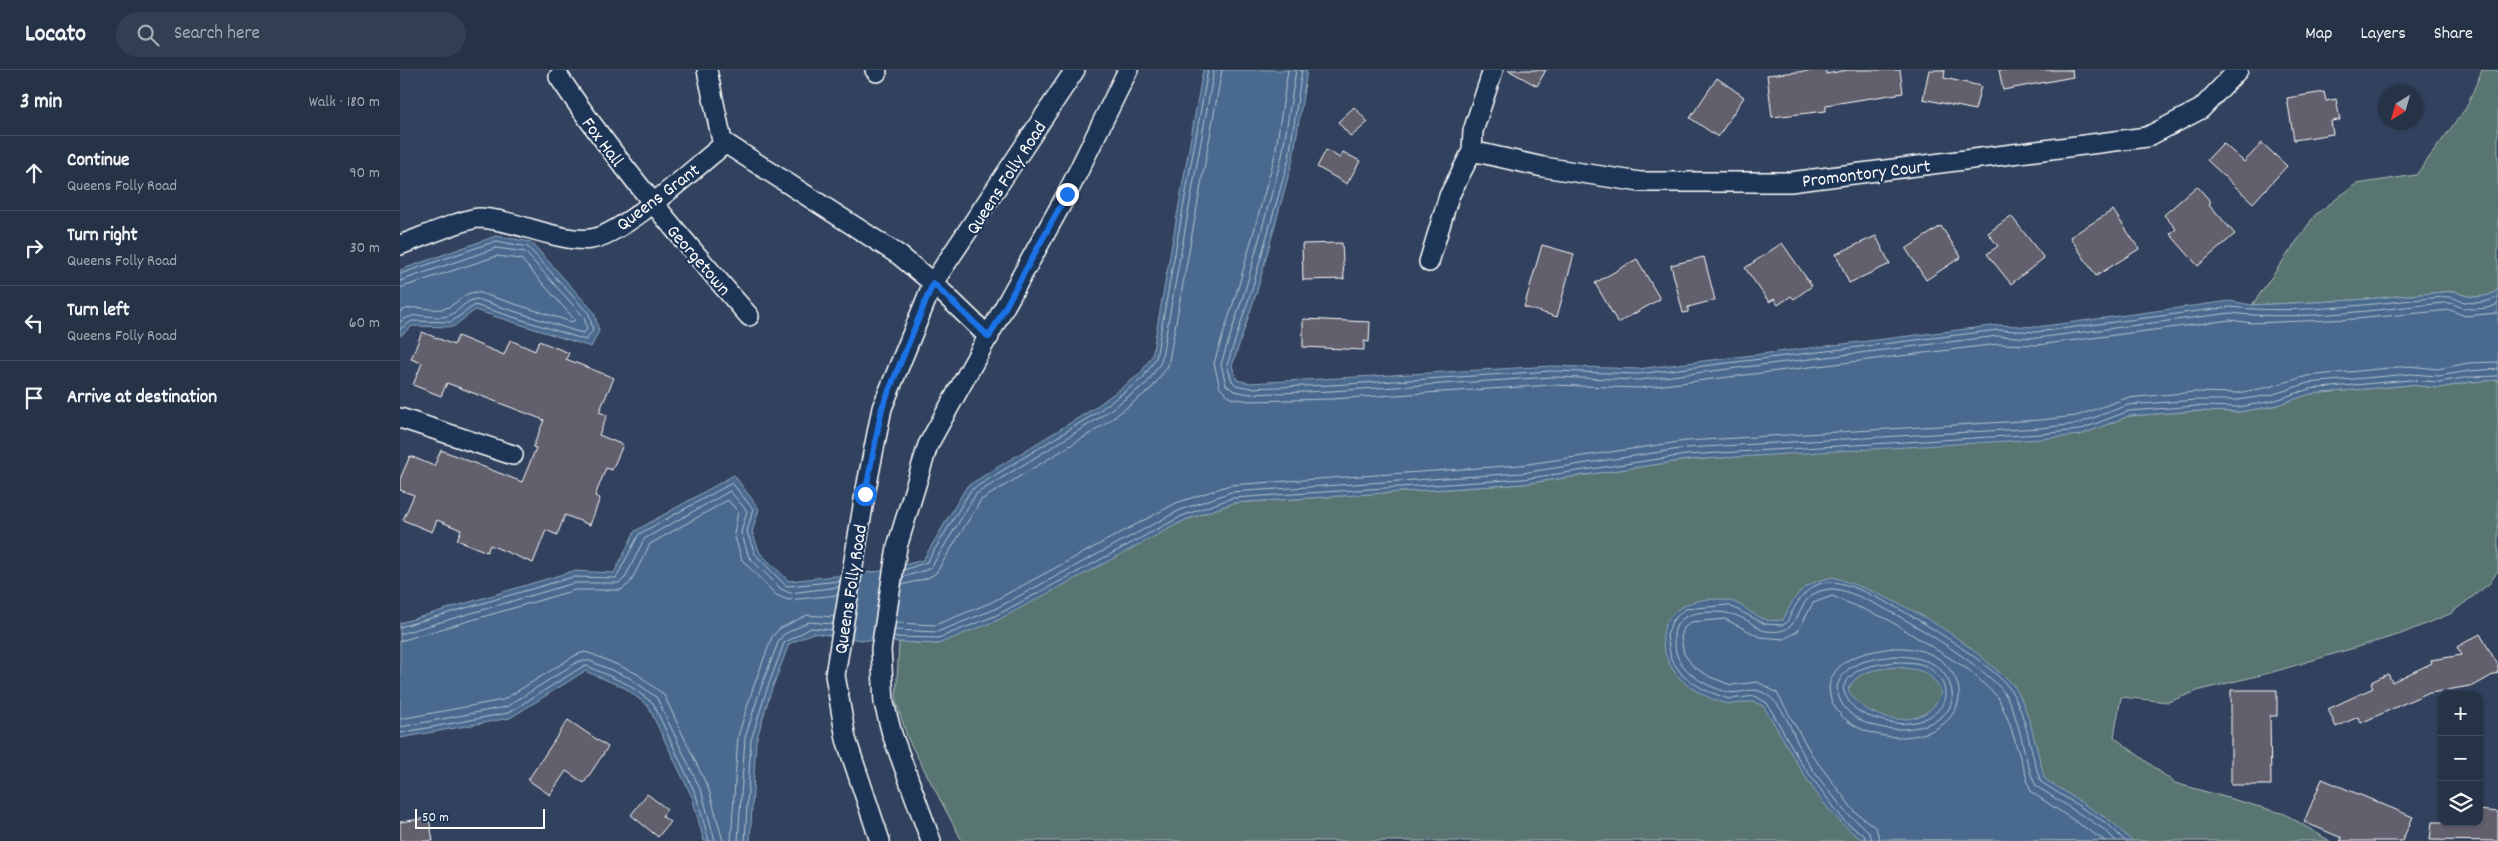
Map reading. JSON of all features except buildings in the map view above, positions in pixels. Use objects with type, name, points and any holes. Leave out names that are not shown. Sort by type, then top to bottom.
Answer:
[{"type":"street","points":[[707,70],[722,141],[899,255],[933,283],[989,337]]},
{"type":"street","name":"Queens Folly Road","points":[[880,841],[846,739],[835,675],[838,648],[882,408],[933,283],[1075,70]]},
{"type":"street","points":[[931,841],[892,734],[884,703],[881,649],[898,547],[928,445],[1067,194],[1128,70]]},
{"type":"street","points":[[1429,262],[1449,196],[1472,151],[1473,131],[1493,70]]},
{"type":"street","name":"Promontory Court","points":[[1472,151],[1543,167],[1640,182],[1790,182],[2147,137],[2201,109],[2238,70]]},
{"type":"street","name":"Fox Hall","points":[[559,77],[594,129],[652,203]]},
{"type":"street","name":"Queens Grant","points":[[400,245],[478,218],[526,226],[565,237],[591,239],[609,233],[634,218],[721,147],[722,141]]},
{"type":"street","name":"Georgetown","points":[[652,203],[749,316]]},
{"type":"street","points":[[400,418],[513,455]]},
{"type":"green space","points":[[2482,70],[2498,70],[2498,290],[2482,297],[2465,295],[2454,291],[2355,300],[2252,305],[2315,215],[2356,184],[2416,175],[2466,108]]},
{"type":"green space","points":[[2498,380],[2498,571],[2489,584],[2450,614],[2401,634],[2273,672],[2200,690],[2168,702],[2121,697],[2114,737],[2175,783],[2285,814],[2330,841],[962,841],[908,739],[896,702],[899,642],[938,644],[1185,520],[1233,503],[1523,484],[1687,460],[2080,435],[2129,416],[2196,411],[2239,412],[2274,406],[2309,394],[2410,385],[2439,388],[2471,382]]},
{"type":"water","points":[[1203,70],[1307,70],[1293,159],[1257,291],[1232,366],[1237,380],[1250,383],[1552,366],[1638,369],[1999,325],[2037,327],[2230,301],[2252,305],[2355,300],[2454,291],[2465,295],[2482,297],[2498,290],[2498,380],[2471,382],[2439,388],[2410,385],[2310,394],[2274,406],[2239,412],[2196,411],[2129,416],[2080,435],[2041,439],[1687,460],[1523,484],[1233,503],[1185,520],[998,620],[938,644],[862,640],[813,633],[789,644],[770,694],[756,741],[750,841],[704,841],[692,797],[648,706],[625,688],[585,671],[510,718],[400,738],[400,623],[573,571],[614,573],[635,531],[734,475],[759,509],[752,532],[760,553],[789,581],[881,571],[923,560],[967,486],[1093,409],[1140,374],[1152,356]]},
{"type":"water","points":[[496,236],[531,242],[594,312],[599,331],[591,347],[475,310],[453,327],[412,326],[400,336],[400,270]]},
{"type":"water","points":[[1833,577],[1898,603],[1939,626],[1977,653],[2010,681],[2019,695],[2032,731],[2045,779],[2112,822],[2132,841],[1861,839],[1830,811],[1818,795],[1763,706],[1751,702],[1728,704],[1720,702],[1688,686],[1673,670],[1666,657],[1663,635],[1666,624],[1681,607],[1692,602],[1717,599],[1735,603],[1767,620],[1783,620],[1796,596],[1807,586]],"holes":[[[1896,667],[1923,672],[1937,684],[1941,692],[1934,705],[1924,714],[1911,718],[1896,719],[1881,716],[1868,710],[1856,701],[1848,689],[1852,682],[1863,674]]]},
{"type":"route","points":[[865,494],[882,408],[933,283],[989,337],[1067,194]]}]
